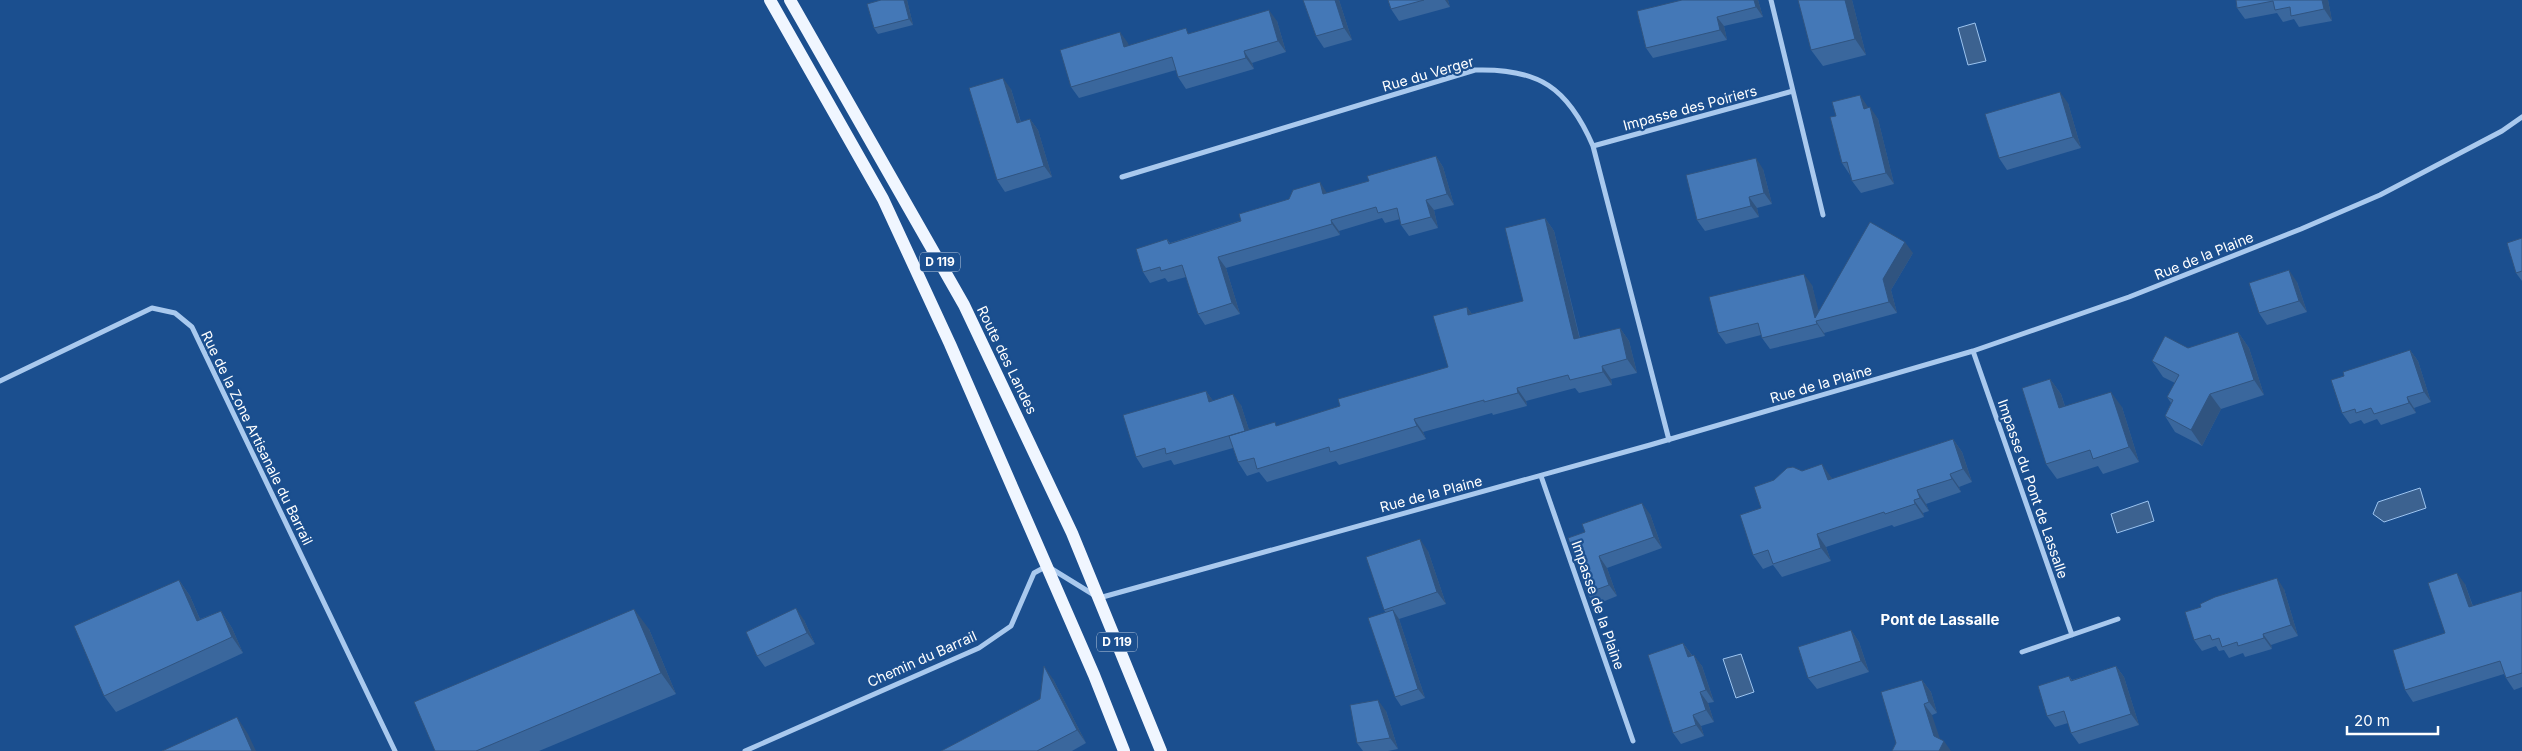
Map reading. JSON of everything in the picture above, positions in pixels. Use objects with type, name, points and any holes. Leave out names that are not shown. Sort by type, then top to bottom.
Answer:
[{"type":"main road","points":[[770,0],[882,199],[950,344],[1047,566],[1124,751]]},
{"type":"main road","name":"Route des Landes","points":[[790,0],[964,304],[1072,533],[1161,751]]},
{"type":"street","points":[[1772,0],[1823,215]]},
{"type":"street","name":"Rue du Verger","points":[[1122,177],[1475,70],[1507,70],[1537,78],[1566,99],[1582,120],[1593,146],[1670,440]]},
{"type":"street","name":"Impasse des Poiriers","points":[[1593,146],[1794,91]]},
{"type":"street","name":"Rue de la Plaine","points":[[1099,598],[1670,440],[1973,351],[2130,297],[2301,229],[2380,195],[2502,131],[2522,117]]},
{"type":"street","name":"Rue de la Zone Artisanale du Barrail","points":[[0,381],[152,308],[176,313],[192,327],[395,751]]},
{"type":"street","name":"Impasse du Pont de Lassalle","points":[[1973,351],[2072,635]]},
{"type":"street","name":"Impasse de la Plaine","points":[[1541,476],[1633,741]]},
{"type":"street","points":[[1047,566],[1099,598]]},
{"type":"street","name":"Chemin du Barrail","points":[[745,751],[979,648],[1011,626],[1034,573],[1047,566]]},
{"type":"street","points":[[2022,652],[2118,619]]},
{"type":"water","points":[[1975,23],[1986,61],[1968,65],[1958,28]]},
{"type":"water","points":[[2420,488],[2426,508],[2384,522],[2373,514],[2378,502]]},
{"type":"water","points":[[2148,501],[2154,521],[2117,533],[2111,514]]},
{"type":"water","points":[[1741,654],[1754,692],[1736,698],[1723,659]]},
{"type":"building","points":[[881,0],[904,0],[909,19],[874,28],[867,4]]},
{"type":"building","points":[[1303,0],[1335,0],[1344,28],[1316,36]]},
{"type":"building","points":[[1388,0],[1424,0],[1391,9]]},
{"type":"building","points":[[1682,0],[1754,0],[1756,7],[1717,17],[1720,30],[1646,48],[1637,11]]},
{"type":"building","points":[[1798,0],[1845,0],[1855,39],[1811,50]]},
{"type":"building","points":[[2236,0],[2322,0],[2324,9],[2291,16],[2290,7],[2275,10],[2273,1],[2237,8]]},
{"type":"building","points":[[1269,10],[1278,41],[1244,51],[1246,58],[1178,77],[1172,57],[1071,87],[1060,50],[1120,32],[1124,47],[1186,28],[1188,34]]},
{"type":"building","points":[[1003,78],[1017,123],[1030,119],[1044,166],[997,180],[969,88]]},
{"type":"building","points":[[2060,92],[2073,137],[1999,158],[1985,114]]},
{"type":"building","points":[[1860,95],[1864,109],[1870,107],[1886,173],[1852,181],[1847,162],[1842,163],[1830,117],[1836,116],[1832,102]]},
{"type":"building","points":[[1436,156],[1447,194],[1426,200],[1431,217],[1401,225],[1397,208],[1378,213],[1376,207],[1331,220],[1332,224],[1218,257],[1232,303],[1198,314],[1182,265],[1161,271],[1160,267],[1143,272],[1136,249],[1167,239],[1169,244],[1241,221],[1239,214],[1289,199],[1293,190],[1320,182],[1323,194],[1369,181],[1367,176]]},
{"type":"building","points":[[1756,158],[1764,193],[1749,197],[1751,206],[1697,220],[1686,175]]},
{"type":"building","points":[[1545,218],[1574,339],[1620,328],[1627,359],[1602,366],[1603,372],[1570,380],[1568,375],[1517,388],[1518,393],[1414,419],[1417,426],[1330,452],[1329,447],[1257,469],[1254,458],[1238,462],[1229,436],[1275,422],[1276,426],[1340,406],[1338,399],[1448,367],[1433,316],[1467,307],[1468,315],[1523,301],[1505,228]]},
{"type":"building","points":[[1870,222],[1905,242],[1883,279],[1889,302],[1816,321],[1817,324],[1762,338],[1758,323],[1718,333],[1709,297],[1804,274],[1815,318]]},
{"type":"building","points":[[2522,238],[2522,271],[2516,273],[2507,243]]},
{"type":"building","points":[[2289,270],[2299,301],[2259,313],[2249,283]]},
{"type":"building","points":[[2238,332],[2254,380],[2210,394],[2191,430],[2165,416],[2173,400],[2167,397],[2179,375],[2152,361],[2165,336],[2188,348]]},
{"type":"building","points":[[2410,350],[2424,392],[2407,397],[2409,403],[2374,414],[2371,408],[2356,413],[2355,409],[2342,413],[2331,380],[2344,376],[2343,372]]},
{"type":"building","points":[[2050,379],[2059,408],[2111,392],[2129,447],[2093,459],[2090,450],[2046,464],[2022,388]]},
{"type":"building","points":[[1206,391],[1209,402],[1233,394],[1245,431],[1166,454],[1165,448],[1136,457],[1123,415]]},
{"type":"building","points":[[1953,439],[1963,469],[1950,474],[1952,479],[1917,490],[1920,498],[1914,500],[1915,504],[1817,534],[1821,548],[1773,564],[1768,550],[1753,555],[1740,515],[1761,508],[1754,487],[1774,480],[1787,468],[1793,467],[1802,471],[1822,464],[1828,480]]},
{"type":"building","points":[[1642,503],[1654,537],[1599,556],[1609,585],[1587,593],[1568,538],[1585,532],[1582,524]]},
{"type":"building","points":[[1420,539],[1437,592],[1384,610],[1366,557]]},
{"type":"building","points":[[2457,573],[2469,607],[2522,591],[2522,673],[2506,678],[2500,661],[2405,690],[2393,650],[2445,633],[2428,583]]},
{"type":"building","points":[[2277,578],[2291,625],[2263,634],[2264,638],[2238,646],[2237,642],[2222,647],[2219,638],[2212,640],[2210,635],[2194,640],[2185,612],[2201,607],[2200,604],[2215,597]]},
{"type":"building","points":[[179,580],[197,621],[221,611],[232,637],[104,696],[74,626]]},
{"type":"building","points":[[796,608],[807,633],[757,656],[746,632]]},
{"type":"building","points":[[634,609],[661,673],[476,751],[435,751],[414,702]]},
{"type":"building","points":[[1393,610],[1418,689],[1395,697],[1368,618]]},
{"type":"building","points":[[1851,630],[1861,661],[1808,678],[1798,647]]},
{"type":"building","points":[[1683,643],[1688,657],[1694,655],[1706,690],[1700,692],[1706,710],[1693,715],[1696,725],[1673,733],[1648,655]]},
{"type":"building","points":[[1044,666],[1077,730],[1037,751],[941,751],[1040,699]]},
{"type":"building","points":[[2116,666],[2131,714],[2071,733],[2064,711],[2047,716],[2038,686],[2069,676],[2071,681]]},
{"type":"building","points":[[1922,680],[1929,702],[1924,704],[1934,736],[1944,741],[1939,751],[1892,751],[1896,743],[1881,692]]},
{"type":"building","points":[[1378,700],[1390,738],[1357,743],[1350,705]]},
{"type":"building","points":[[237,717],[252,751],[162,751]]},
{"type":"district","name":"Pont de Lassalle","points":[[1940,620]]}]
